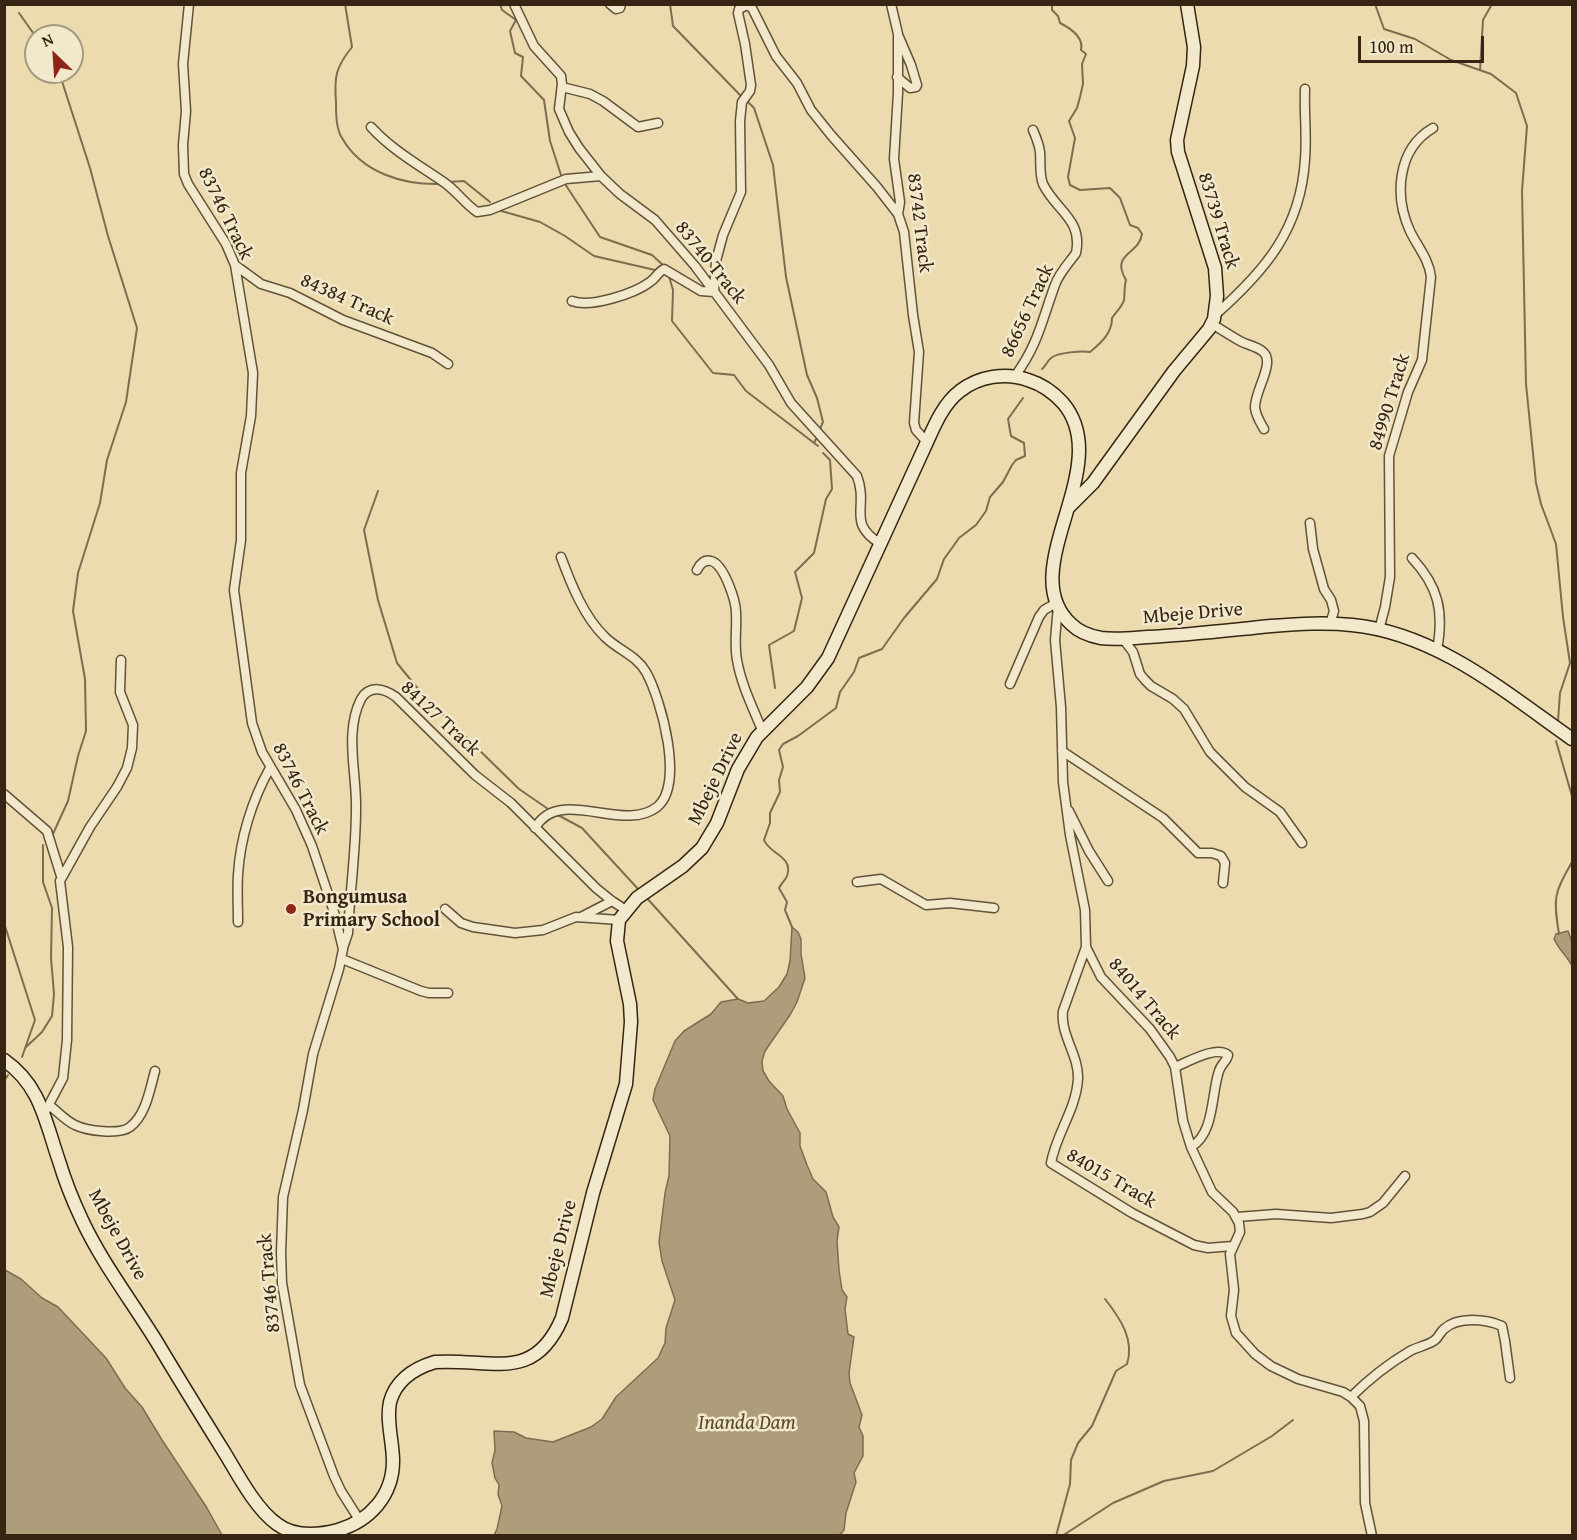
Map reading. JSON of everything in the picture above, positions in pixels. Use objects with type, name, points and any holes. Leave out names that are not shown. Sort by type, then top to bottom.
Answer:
[{"type":"street","name":"83746 Track","points":[[189,4],[183,64],[186,111],[183,145],[184,174],[226,244],[235,265],[249,343],[253,390],[241,473],[241,540],[234,590],[252,723],[262,752],[296,810],[307,835],[334,912],[343,949],[313,1054],[282,1204],[280,1253],[285,1303],[300,1385],[334,1476],[360,1521]]},
{"type":"street","points":[[514,4],[534,46],[561,76],[562,87],[579,90],[596,98],[638,127],[658,123]]},
{"type":"street","points":[[610,4],[616,9],[620,8],[621,4]]},
{"type":"street","name":"83742 Track","points":[[891,4],[898,34],[898,93],[894,159],[900,202],[898,214],[904,232],[912,315],[919,352],[914,423],[916,430],[927,442]]},
{"type":"street","name":"83739 Track","points":[[1187,4],[1194,47],[1194,66],[1179,129],[1178,152],[1193,204],[1213,258],[1217,281],[1214,320]]},
{"type":"street","points":[[572,301],[589,304],[610,299],[646,285],[664,269],[701,291],[714,292],[716,261],[723,235],[741,192],[740,122],[742,102],[750,91],[751,85],[738,13],[742,7],[747,5],[752,8],[776,56],[797,83],[812,110],[898,214]]},
{"type":"street","points":[[897,77],[910,88],[917,85],[898,34]]},
{"type":"street","name":"83740 Track","points":[[562,87],[558,103],[562,119],[579,148],[601,176],[620,194],[655,220],[695,266],[769,365],[791,403],[858,476],[862,494],[861,524],[869,537],[881,544]]},
{"type":"street","points":[[1068,508],[1093,483],[1214,320],[1245,289],[1282,242],[1296,207],[1306,158],[1305,89]]},
{"type":"street","points":[[370,127],[423,170],[443,181],[477,212],[490,210],[566,179],[601,176]]},
{"type":"street","name":"84990 Track","points":[[1379,630],[1390,577],[1389,456],[1408,392],[1422,360],[1431,277],[1428,264],[1405,219],[1401,202],[1401,183],[1406,162],[1415,142],[1433,128]]},
{"type":"street","name":"86656 Track","points":[[1015,376],[1034,347],[1055,284],[1073,258],[1077,247],[1074,224],[1059,208],[1042,180],[1040,148],[1033,130]]},
{"type":"street","name":"84384 Track","points":[[235,265],[261,284],[290,293],[343,320],[432,353],[448,364]]},
{"type":"street","points":[[1214,320],[1241,342],[1261,350],[1266,356],[1268,367],[1259,386],[1255,405],[1258,420],[1264,429]]},
{"type":"street","points":[[1010,684],[1039,617],[1044,610],[1057,605],[1053,581],[1054,565],[1079,457],[1079,446],[1073,421],[1067,408],[1054,395],[1032,381],[1015,376]]},
{"type":"street","name":"Mbeje Drive","points":[[4,1060],[26,1079],[46,1109],[59,1162],[73,1199],[96,1246],[261,1508],[277,1525],[293,1532],[310,1534],[327,1532],[360,1521],[381,1501],[390,1484],[393,1460],[391,1400],[404,1379],[422,1365],[435,1362],[516,1363],[541,1352],[560,1325],[593,1193],[626,1084],[631,1022],[630,1004],[617,941],[622,915],[637,898],[683,866],[702,848],[717,823],[748,750],[762,730],[807,687],[828,658],[941,414],[959,391],[990,378],[1015,376]]},
{"type":"street","points":[[1310,523],[1313,549],[1324,589],[1331,600],[1334,611],[1330,624]]},
{"type":"street","points":[[535,828],[545,815],[557,810],[613,814],[646,813],[662,802],[670,783],[666,734],[649,678],[634,658],[605,637],[596,627],[574,590],[561,557]]},
{"type":"street","points":[[1412,558],[1427,575],[1438,600],[1440,624],[1437,650]]},
{"type":"street","points":[[697,570],[703,562],[710,560],[720,566],[726,579],[736,612],[737,661],[762,730]]},
{"type":"street","name":"Mbeje Drive","points":[[1057,605],[1067,620],[1082,632],[1100,638],[1178,636],[1273,626],[1330,624],[1353,625],[1379,630],[1437,650],[1487,680],[1572,739]]},
{"type":"street","name":"84014 Track","points":[[1057,605],[1055,640],[1062,751],[1075,864],[1085,910],[1086,947],[1101,977],[1150,1029],[1175,1067],[1183,1121],[1191,1147],[1212,1192],[1237,1217]]},
{"type":"street","points":[[1122,639],[1136,657],[1140,674],[1145,680],[1184,709],[1217,760],[1245,787],[1280,812],[1302,843]]},
{"type":"street","points":[[61,876],[90,826],[117,787],[130,759],[134,731],[120,692],[121,660]]},
{"type":"street","name":"84127 Track","points":[[343,949],[348,933],[356,830],[354,728],[361,699],[366,693],[381,689],[396,697],[475,775],[511,803],[612,901],[622,915]]},
{"type":"street","points":[[1062,751],[1163,818],[1198,853],[1212,853],[1221,856],[1224,863],[1223,883]]},
{"type":"street","points":[[238,922],[238,875],[241,852],[259,789],[270,768]]},
{"type":"street","points":[[4,794],[47,831],[61,876],[60,888],[68,939],[67,1040],[63,1078],[46,1109],[74,1125],[104,1131],[126,1129],[136,1121],[143,1109],[155,1071]]},
{"type":"street","points":[[1067,808],[1089,851],[1108,881]]},
{"type":"street","points":[[857,882],[881,879],[926,905],[950,903],[994,908]]},
{"type":"street","points":[[580,917],[612,901]]},
{"type":"street","points":[[445,909],[467,925],[516,933],[543,930],[571,918],[622,915]]},
{"type":"street","name":"84015 Track","points":[[1086,947],[1062,1021],[1076,1066],[1078,1078],[1076,1093],[1070,1115],[1055,1146],[1051,1163],[1123,1207],[1194,1245],[1208,1248],[1232,1246]]},
{"type":"street","points":[[342,959],[421,991],[448,993]]},
{"type":"street","points":[[1175,1067],[1220,1050],[1228,1055],[1220,1069],[1206,1127],[1197,1143],[1191,1147]]},
{"type":"street","points":[[1372,1536],[1364,1495],[1362,1412],[1351,1397],[1343,1392],[1284,1373],[1262,1360],[1242,1341],[1236,1333],[1231,1316],[1234,1290],[1230,1254],[1240,1232],[1237,1217],[1276,1214],[1331,1218],[1363,1214],[1383,1203],[1405,1176]]},
{"type":"street","points":[[1351,1397],[1372,1376],[1396,1359],[1435,1340],[1445,1327],[1469,1320],[1491,1321],[1502,1326],[1510,1378]]},
{"type":"water","name":"Inanda Dam","points":[[792,927],[801,939],[805,978],[797,1002],[765,1051],[762,1061],[763,1071],[769,1081],[783,1096],[800,1133],[800,1146],[807,1165],[813,1179],[826,1192],[833,1217],[839,1227],[837,1241],[839,1270],[842,1290],[847,1297],[845,1309],[848,1334],[854,1337],[849,1373],[850,1383],[862,1415],[859,1427],[863,1436],[863,1456],[854,1473],[856,1482],[846,1513],[844,1530],[839,1536],[494,1535],[502,1506],[498,1494],[499,1485],[492,1463],[495,1450],[494,1431],[514,1432],[526,1438],[553,1442],[591,1427],[602,1419],[616,1397],[658,1358],[665,1343],[666,1328],[675,1300],[662,1261],[659,1242],[669,1176],[670,1136],[653,1100],[655,1089],[675,1041],[684,1031],[711,1014],[721,1002],[738,999],[748,1003],[764,1001],[779,987],[787,974],[790,961]]},
{"type":"water","points":[[1568,931],[1572,942],[1572,966],[1554,939],[1556,934]]},
{"type":"water","points":[[5,1270],[58,1307],[106,1358],[125,1388],[142,1407],[222,1535],[5,1535]]},
{"type":"waterway","points":[[345,4],[352,47],[342,60],[336,78],[336,116],[340,134],[350,150],[372,168],[398,179],[441,184]]},
{"type":"waterway","points":[[500,4],[502,10],[516,20],[510,31],[515,53],[523,57],[521,76],[544,100],[550,141],[562,178]]},
{"type":"waterway","points":[[670,4],[673,26],[741,96]]},
{"type":"waterway","points":[[1042,369],[1050,359],[1059,354],[1090,352],[1105,337],[1112,318],[1124,300],[1126,280],[1121,264],[1140,241],[1142,234],[1138,228],[1130,225],[1120,198],[1110,188],[1080,190],[1070,185],[1068,177],[1075,138],[1069,121],[1077,108],[1080,97],[1083,84],[1082,64],[1086,54],[1081,50],[1078,37],[1060,23],[1058,16],[1052,10],[1052,4]]},
{"type":"waterway","points":[[1375,4],[1384,29],[1415,39],[1451,60],[1491,74],[1516,93],[1527,126],[1522,191],[1526,384],[1536,483],[1556,544],[1570,663],[1560,693],[1558,721]]},
{"type":"waterway","points":[[1480,70],[1483,20],[1492,4]]},
{"type":"waterway","points":[[19,13],[27,24]]},
{"type":"waterway","points":[[52,836],[68,801],[86,731],[85,679],[73,611],[78,573],[100,503],[107,460],[126,402],[137,328],[63,84]]},
{"type":"waterway","points":[[746,100],[754,108],[773,165],[786,277],[807,375],[817,398],[823,422],[820,429]]},
{"type":"waterway","points":[[448,182],[464,181],[490,202]]},
{"type":"waterway","points":[[565,184],[600,237],[652,255],[664,266]]},
{"type":"waterway","points":[[498,210],[540,222],[594,256],[655,270]]},
{"type":"waterway","points":[[668,273],[673,290],[672,321],[713,373],[734,375],[746,391],[818,446]]},
{"type":"waterway","points":[[792,927],[785,910],[787,902],[779,888],[787,876],[787,864],[764,840],[770,823],[770,813],[780,792],[779,780],[783,767],[779,750],[783,744],[798,736],[836,708],[840,692],[854,672],[859,658],[882,649],[904,618],[937,579],[944,559],[959,538],[976,525],[986,511],[990,497],[1003,482],[1012,465],[1016,460],[1025,456],[1024,443],[1011,436],[1008,419],[1023,398]]},
{"type":"waterway","points":[[814,443],[818,435]]},
{"type":"waterway","points":[[775,688],[769,645],[794,631],[802,598],[795,572],[814,553],[826,499],[832,489],[830,460],[823,453]]},
{"type":"waterway","points":[[378,491],[364,530],[378,600],[397,663],[423,695],[519,789],[551,811]]},
{"type":"waterway","points":[[1556,741],[1572,796]]},
{"type":"waterway","points":[[558,815],[582,828],[639,890]]},
{"type":"waterway","points":[[25,1048],[42,1032],[52,1016],[54,994],[51,958],[52,908],[43,882],[43,845]]},
{"type":"waterway","points":[[1559,934],[1556,896],[1572,862]]},
{"type":"waterway","points":[[645,896],[738,999]]},
{"type":"waterway","points":[[4,923],[35,1020],[22,1057]]},
{"type":"waterway","points":[[4,1081],[8,1075]]},
{"type":"waterway","points":[[1056,1536],[1070,1484],[1071,1460],[1078,1443],[1092,1426],[1116,1371],[1127,1364],[1129,1355],[1125,1330],[1105,1299]]},
{"type":"waterway","points":[[1062,1536],[1113,1503],[1164,1481],[1213,1471],[1272,1436],[1293,1420]]},
{"type":"place","name":"Bongumusa Primary School","points":[[291,909]]}]
